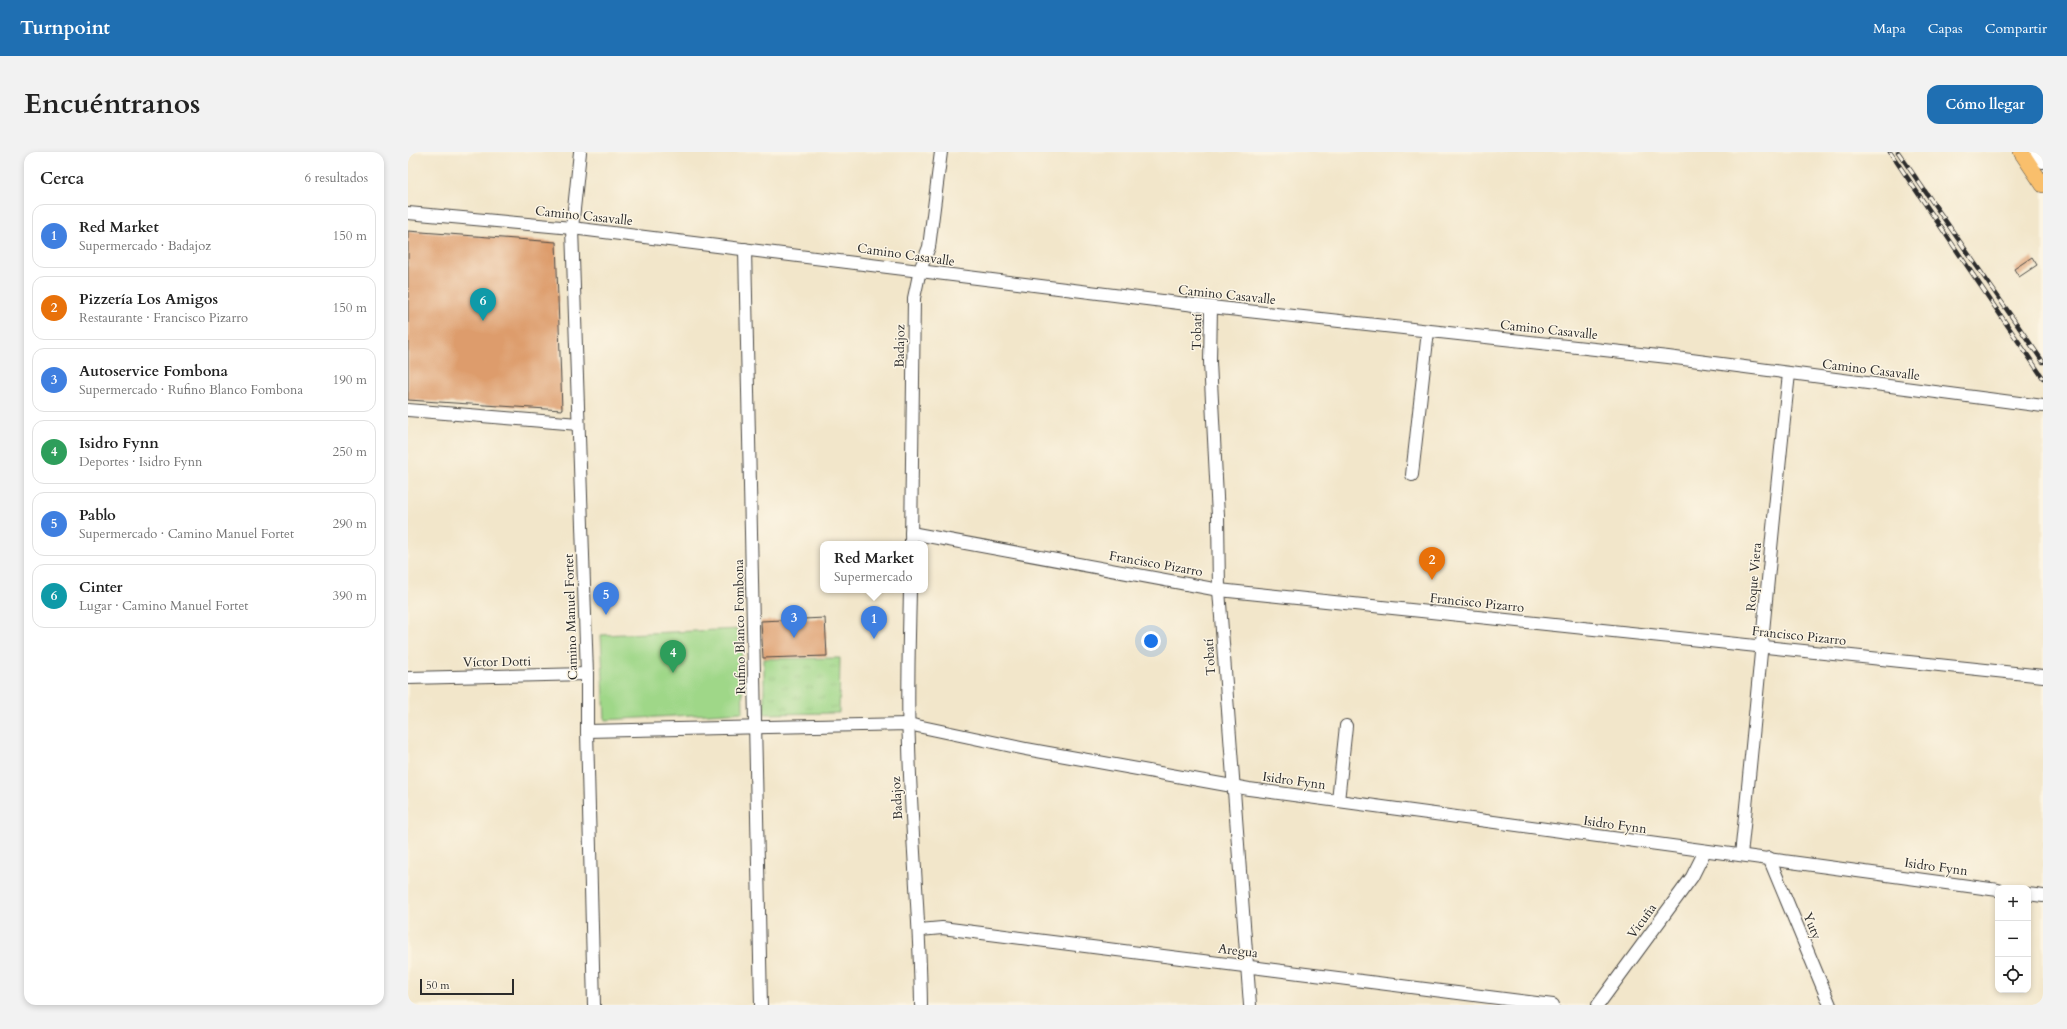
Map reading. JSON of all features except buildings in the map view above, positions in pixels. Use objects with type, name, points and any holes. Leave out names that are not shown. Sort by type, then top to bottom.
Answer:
[{"type":"main road","points":[[2021,152],[2043,185]]},
{"type":"street","name":"Camino Manuel Fortet","points":[[580,152],[572,228],[587,674],[587,731],[594,1005]]},
{"type":"street","name":"Badajoz","points":[[911,538],[914,298],[920,270],[929,247],[941,152]]},
{"type":"street","points":[[2036,152],[2043,162]]},
{"type":"street","name":"Camino Casavalle","points":[[408,213],[572,228],[1211,307],[1668,357],[2041,408]]},
{"type":"street","name":"Rufino Blanco Fombona","points":[[745,249],[761,1005]]},
{"type":"street","name":"Tobatí","points":[[1211,307],[1210,362],[1218,516],[1219,590],[1250,1005]]},
{"type":"street","points":[[1412,475],[1428,331]]},
{"type":"street","name":"Roque Viera","points":[[1741,855],[1763,647],[1769,559],[1789,374]]},
{"type":"street","points":[[408,410],[578,424]]},
{"type":"street","name":"Francisco Pizarro","points":[[911,538],[1219,590],[2043,676]]},
{"type":"street","name":"Badajoz","points":[[910,593],[908,724],[914,860],[920,930],[921,1005]]},
{"type":"street","name":"Víctor Dotti","points":[[408,678],[587,674]]},
{"type":"street","name":"Isidro Fynn","points":[[587,731],[756,726],[908,724],[1026,748],[1233,786],[1995,890]]},
{"type":"street","points":[[1338,801],[1346,726]]},
{"type":"street","name":"Vicuña","points":[[1598,1005],[1692,877],[1705,851]]},
{"type":"street","name":"Yuty","points":[[1769,858],[1830,1005]]},
{"type":"street","points":[[2031,894],[2043,896]]},
{"type":"street","name":"Aregua","points":[[920,930],[942,928],[1553,1005]]},
{"type":"green space","points":[[741,629],[743,712],[605,720],[601,635]]},
{"type":"green space","points":[[840,658],[839,713],[764,714],[764,659]]},
{"type":"railway","points":[[1890,152],[2043,378]]},
{"type":"railway","points":[[1898,152],[2043,362]]},
{"type":"place","name":"Cinter","points":[[483,321]]},
{"type":"place","name":"Pizzería Los Amigos","points":[[1432,580]]},
{"type":"place","name":"Pablo","points":[[606,615]]},
{"type":"place","name":"Autoservice Fombona","points":[[794,638]]},
{"type":"place","name":"Red Market","points":[[874,639]]},
{"type":"place","name":"Isidro Fynn","points":[[673,673]]}]
